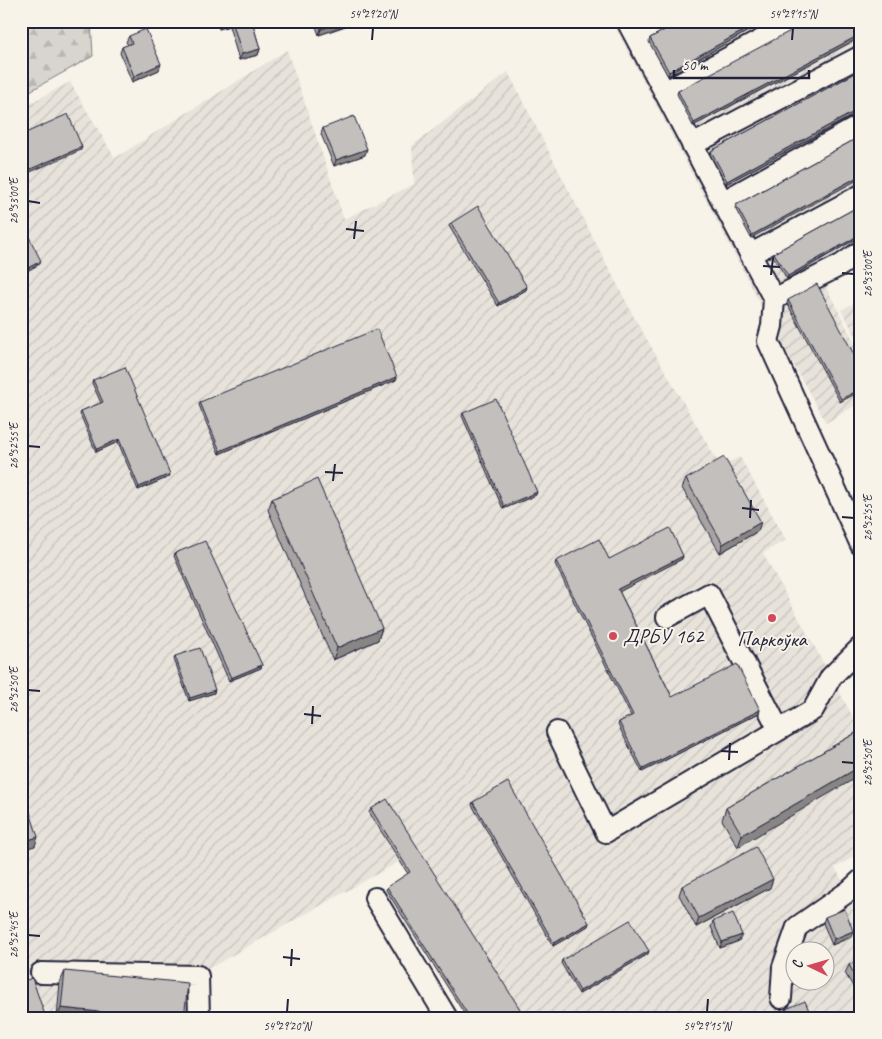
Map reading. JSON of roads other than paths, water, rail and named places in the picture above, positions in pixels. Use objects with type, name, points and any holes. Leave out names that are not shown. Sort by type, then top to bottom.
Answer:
[{"type":"lane","points":[[667,21],[632,30],[774,299],[772,326],[768,341],[861,545]]},
{"type":"lane","points":[[664,92],[797,21]]},
{"type":"lane","points":[[692,145],[861,56]]},
{"type":"lane","points":[[722,202],[861,125]]},
{"type":"lane","points":[[751,254],[861,195]]},
{"type":"lane","points":[[774,299],[841,264],[861,251]]},
{"type":"lane","points":[[667,617],[709,594],[779,730]]},
{"type":"lane","points":[[557,732],[606,832],[813,710],[831,677],[861,647]]},
{"type":"lane","points":[[781,998],[783,968],[797,927],[849,891],[861,880]]},
{"type":"lane","points":[[375,898],[447,1018]]},
{"type":"lane","points":[[41,973],[198,976],[199,1018]]},
{"type":"place","name":"Паркоўка","points":[[772,618]]},
{"type":"place","name":"ДРБУ 162","points":[[613,636]]}]
